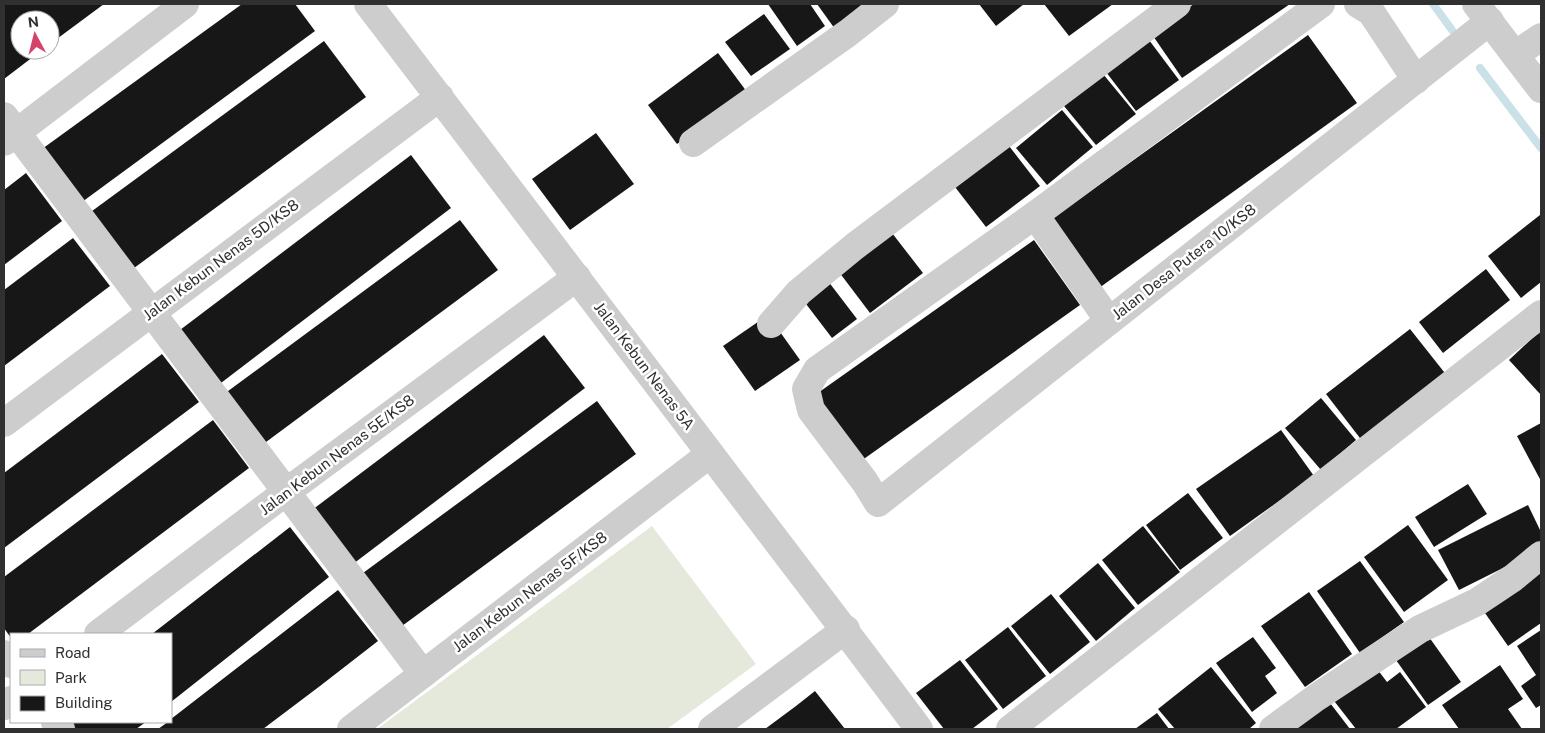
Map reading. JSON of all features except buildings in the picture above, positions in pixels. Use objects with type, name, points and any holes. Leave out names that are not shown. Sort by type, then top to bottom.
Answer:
[{"type":"street","points":[[185,4],[8,130],[151,312],[423,674]]},
{"type":"street","name":"Jalan Kebun Nenas 5A","points":[[368,4],[710,454],[846,629],[919,729]]},
{"type":"street","points":[[693,143],[848,33],[885,4]]},
{"type":"street","points":[[771,324],[799,292],[855,246],[1178,4]]},
{"type":"street","points":[[1109,321],[1035,216],[1321,4]]},
{"type":"street","points":[[1358,4],[1371,12],[1416,80]]},
{"type":"street","points":[[1483,13],[1541,89]]},
{"type":"street","name":"Jalan Desa Putera 10/KS8","points":[[1035,216],[817,370],[806,389],[812,410],[865,482],[878,503],[1416,80],[1483,13]]},
{"type":"street","points":[[1515,55],[1541,36]]},
{"type":"street","name":"Jalan Kebun Nenas 5D/KS8","points":[[4,423],[440,97]]},
{"type":"street","name":"Jalan Kebun Nenas 5E/KS8","points":[[99,633],[286,492],[577,277]]},
{"type":"street","points":[[1010,729],[1541,314]]},
{"type":"street","name":"Jalan Kebun Nenas 5F/KS8","points":[[351,729],[710,454]]},
{"type":"street","points":[[1274,729],[1318,697],[1420,629],[1477,602],[1513,578],[1541,555]]},
{"type":"street","points":[[712,729],[846,629]]},
{"type":"green space","points":[[652,526],[756,664],[667,729],[377,729]]},
{"type":"waterway","points":[[1433,4],[1452,30]]},
{"type":"waterway","points":[[1480,68],[1541,148]]}]
